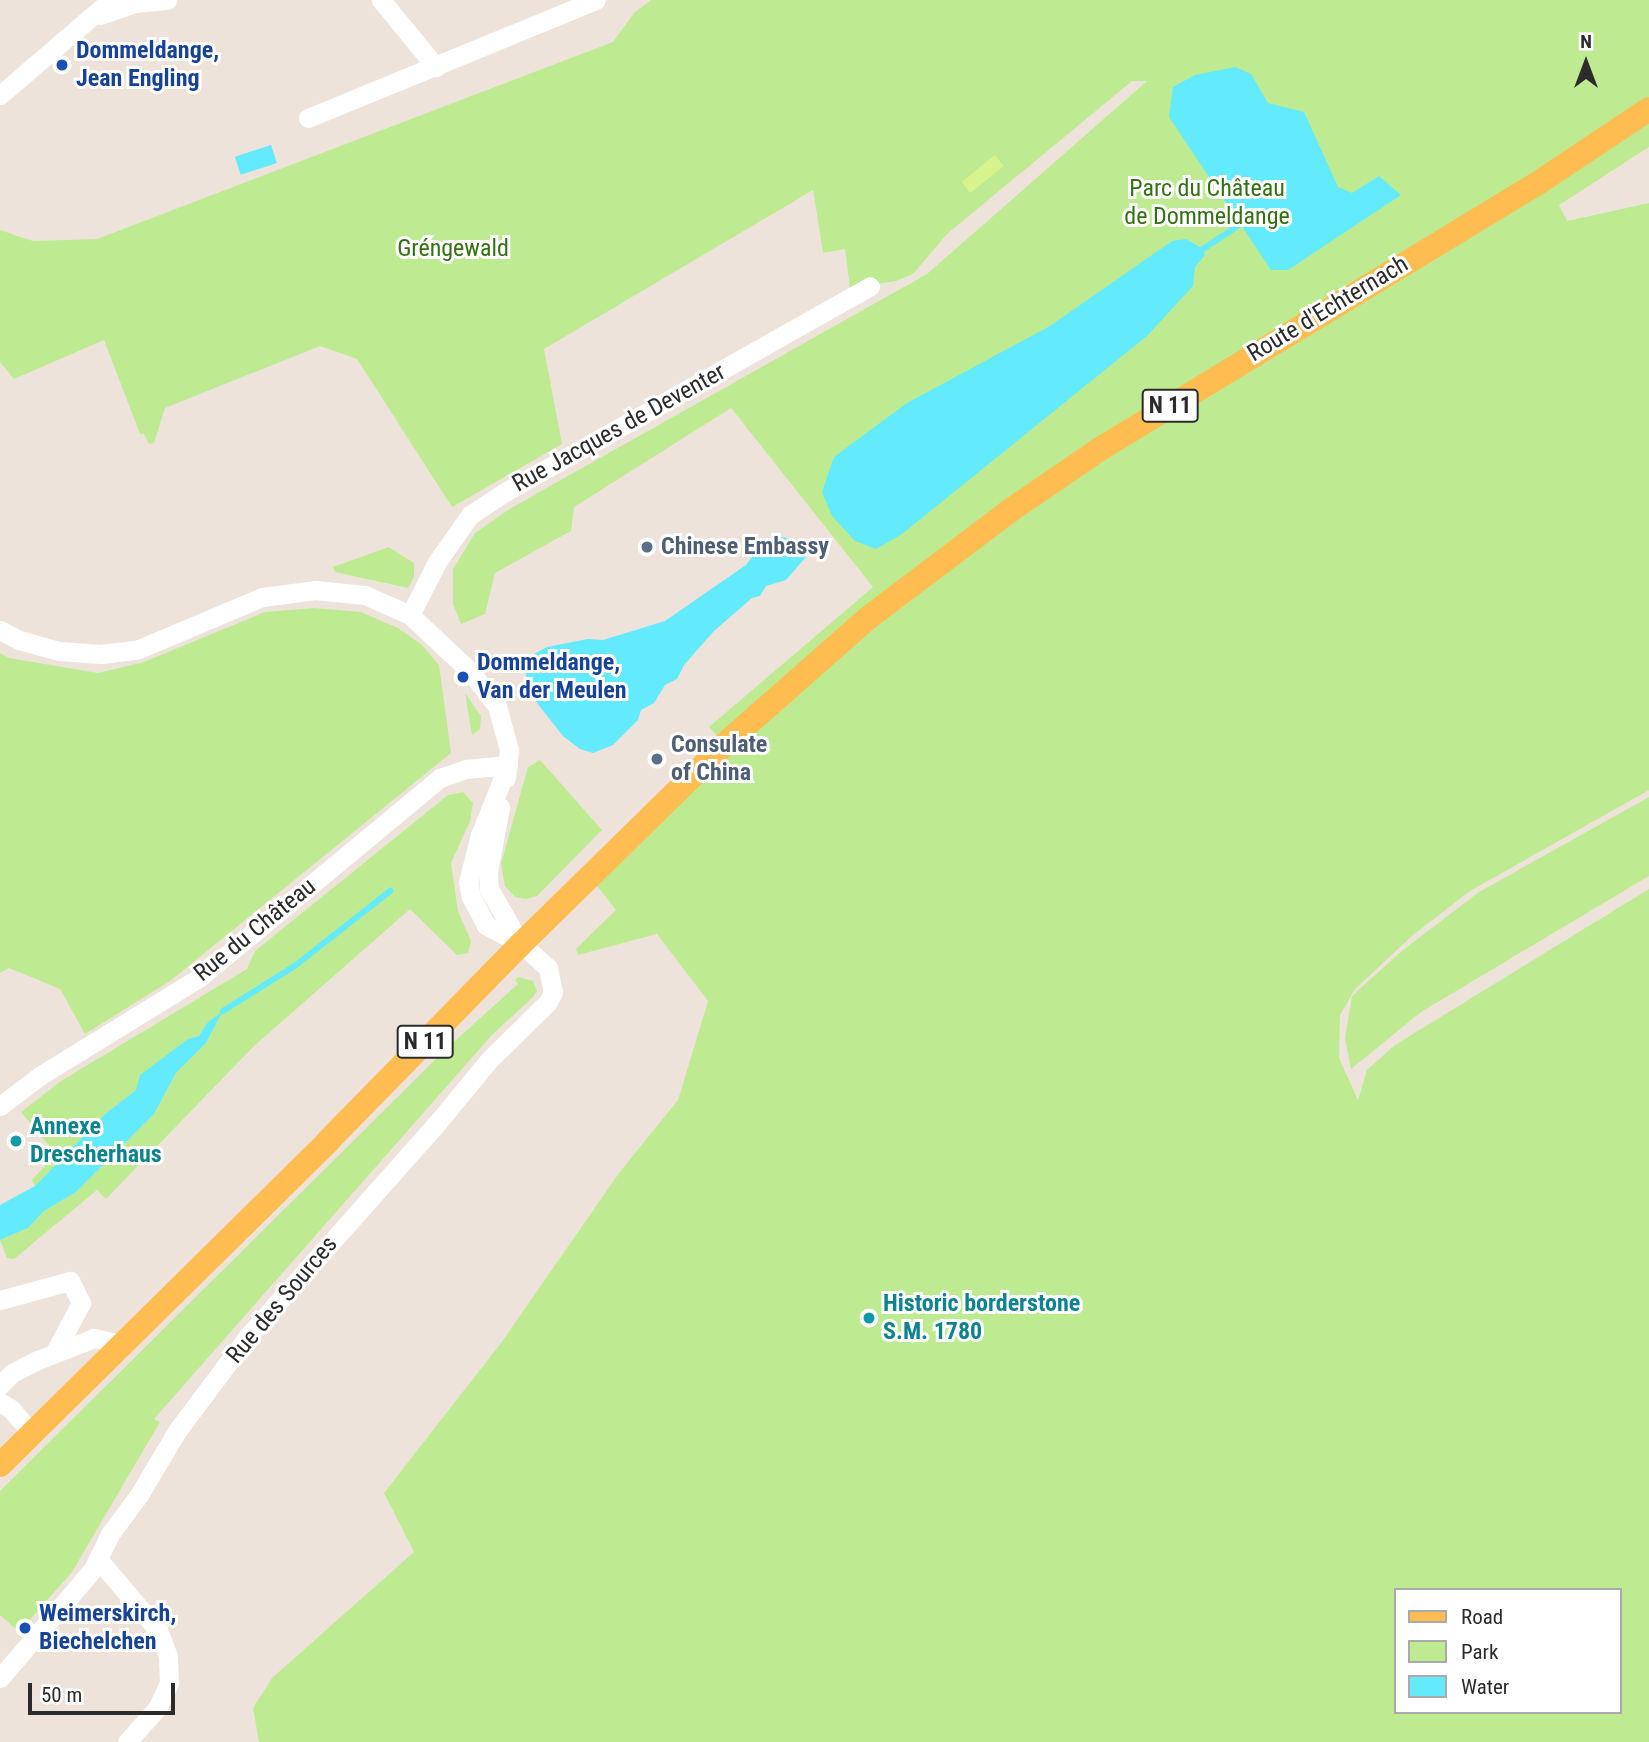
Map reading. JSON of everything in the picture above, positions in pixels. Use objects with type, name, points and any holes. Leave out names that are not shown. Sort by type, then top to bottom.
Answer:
[{"type":"main road","name":"Route d'Echternach","points":[[521,944],[725,744],[867,618],[1008,512],[1100,449],[1538,183],[1649,109]]},
{"type":"main road","name":"N 11","points":[[0,1465],[124,1345],[521,944]]},
{"type":"street","points":[[0,95],[111,0]]},
{"type":"street","points":[[92,18],[134,3],[167,0]]},
{"type":"street","points":[[381,0],[436,67]]},
{"type":"street","points":[[308,118],[596,0]]},
{"type":"street","name":"Rue Jacques de Deventer","points":[[410,615],[437,562],[470,515],[517,485],[870,286]]},
{"type":"street","name":"Rue des Sources","points":[[0,630],[19,640],[59,651],[113,652],[139,649],[262,597],[315,590],[365,595],[410,615],[471,671],[497,706],[507,734],[508,765],[488,871],[489,890],[521,944],[548,968],[552,992],[548,1002],[489,1060],[438,1122],[247,1336],[177,1431],[139,1495],[110,1534],[99,1560],[0,1678]]},
{"type":"street","name":"Rue du Château","points":[[0,1106],[41,1075],[200,977],[440,778],[466,769],[508,765]]},
{"type":"street","points":[[0,1300],[70,1281],[81,1303],[55,1352]]},
{"type":"street","points":[[0,1385],[12,1373],[55,1352],[94,1338],[124,1345]]},
{"type":"street","points":[[0,1402],[11,1409],[32,1433]]},
{"type":"street","points":[[99,1560],[158,1630],[168,1656],[169,1683],[158,1707],[127,1742]]},
{"type":"green space","points":[[651,0],[1649,0],[1649,147],[1559,205],[1567,221],[1649,203],[1649,790],[1470,891],[1413,935],[1355,989],[1340,1015],[1339,1058],[1358,1100],[1367,1070],[1395,1045],[1649,889],[1649,1742],[259,1742],[253,1708],[272,1678],[414,1552],[384,1493],[501,1343],[619,1173],[678,1100],[708,1001],[657,934],[578,955],[576,949],[616,910],[590,877],[725,744],[709,727],[873,587],[731,408],[574,507],[571,531],[495,573],[485,614],[461,624],[453,604],[453,569],[475,533],[511,508],[927,274],[1147,81],[1132,81],[947,234],[913,274],[896,281],[850,288],[845,249],[823,253],[813,190],[544,349],[562,444],[452,507],[357,359],[320,346],[165,408],[154,443],[149,444],[144,434],[140,434],[104,340],[14,379],[0,362],[0,230],[33,241],[97,239],[613,42],[634,13]]},
{"type":"green space","points":[[995,155],[1004,166],[970,193],[962,182]]},
{"type":"green space","points":[[389,547],[414,563],[414,577],[408,588],[335,572],[333,567]]},
{"type":"green space","points":[[314,608],[361,612],[398,628],[422,645],[439,665],[451,753],[170,981],[85,1034],[60,989],[9,968],[0,973],[0,653],[9,658],[98,673],[144,662],[265,612]]},
{"type":"green space","points":[[465,693],[481,716],[480,729],[472,735]]},
{"type":"green space","points":[[540,760],[602,830],[537,896],[526,899],[515,897],[505,886],[501,864],[528,767]]},
{"type":"green space","points":[[463,792],[473,803],[470,821],[451,863],[458,911],[471,941],[468,953],[457,955],[410,909],[253,1047],[106,1199],[97,1190],[14,1259],[7,1258],[0,1240],[28,1228],[44,1211],[76,1192],[154,1114],[176,1073],[206,1043],[222,1013],[207,1023],[199,1036],[188,1039],[136,1090],[105,1114],[35,1186],[32,1180],[56,1154],[21,1112],[61,1081],[247,969],[255,951],[448,795]]},
{"type":"green space","points":[[1649,797],[1649,876],[1421,1012],[1351,1069],[1345,1038],[1352,996],[1403,950],[1479,892]]},
{"type":"green space","points":[[518,977],[533,981],[537,991],[533,997],[491,1036],[154,1419],[160,1422],[72,1572],[19,1632],[0,1615],[0,1491],[447,1048],[518,984],[515,980]]},
{"type":"water","points":[[1235,67],[1251,74],[1268,103],[1304,112],[1338,187],[1352,193],[1379,176],[1401,195],[1288,270],[1271,270],[1169,117],[1173,87],[1195,75]]},
{"type":"water","points":[[271,145],[277,163],[241,175],[235,157]]},
{"type":"water","points":[[1186,239],[1203,249],[1205,255],[1195,267],[1193,286],[1147,336],[902,534],[876,549],[855,541],[832,516],[822,492],[834,457],[907,403],[1050,326],[1172,241]]},
{"type":"water","points":[[780,537],[802,540],[806,557],[786,580],[766,586],[760,596],[752,598],[714,631],[684,665],[677,679],[665,685],[654,703],[641,710],[638,720],[613,745],[593,753],[580,749],[563,736],[537,703],[526,675],[527,664],[534,654],[547,647],[588,639],[603,640],[665,621],[746,565],[762,544]]},
{"type":"water","points":[[223,1011],[206,1043],[176,1073],[154,1114],[76,1192],[44,1211],[28,1228],[0,1240],[0,1205],[35,1186],[105,1114],[136,1090],[140,1075],[188,1039],[199,1036],[207,1023]]},
{"type":"waterway","points":[[1203,249],[1239,225]]},
{"type":"waterway","points":[[223,1011],[296,965],[390,891]]},
{"type":"place","name":"Dommeldange, Jean Engling","points":[[62,65]]},
{"type":"place","name":"Chinese Embassy","points":[[647,547]]},
{"type":"place","name":"Dommeldange, Van der Meulen","points":[[463,677]]},
{"type":"place","name":"Consulate of China","points":[[657,759]]},
{"type":"place","name":"Annexe Drescherhaus","points":[[16,1141]]},
{"type":"place","name":"Historic borderstone S.M. 1780","points":[[869,1318]]},
{"type":"place","name":"Weimerskirch, Biechelchen","points":[[25,1628]]},
{"type":"park label","name":"Parc du Château de Dommeldange","points":[[1207,203]]},
{"type":"park label","name":"Gréngewald","points":[[453,249]]}]
